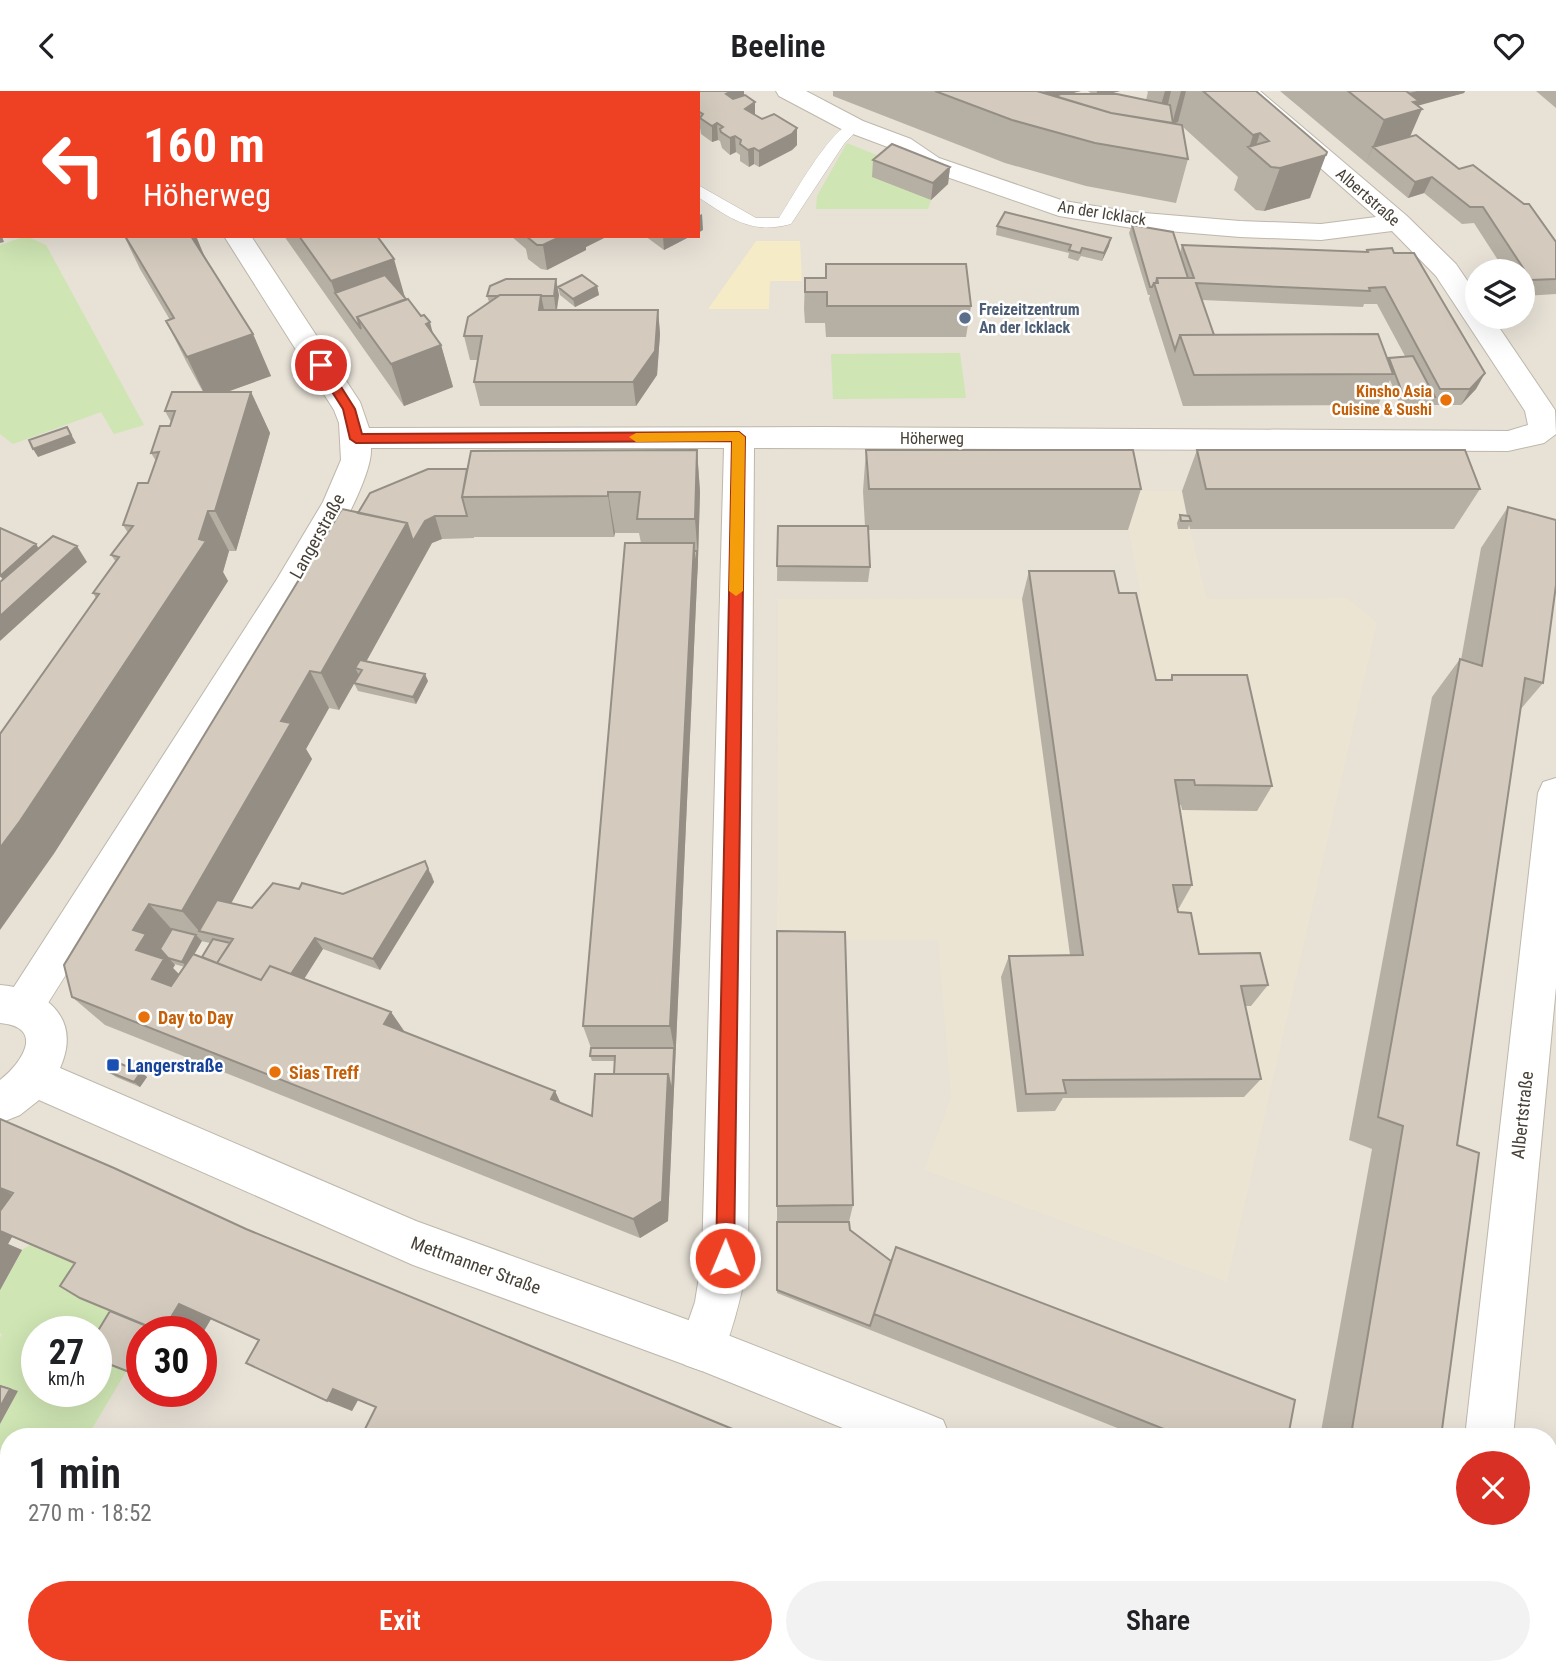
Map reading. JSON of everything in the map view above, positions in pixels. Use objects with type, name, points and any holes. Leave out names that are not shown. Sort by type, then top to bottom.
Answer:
[{"type":"street","name":"An der Icklack","points":[[788,91],[854,126],[902,145],[930,163],[1059,208],[1132,220],[1240,229],[1321,232],[1398,222]]},
{"type":"street","name":"Albertstraße","points":[[1245,91],[1398,222],[1446,270],[1465,298]]},
{"type":"street","name":"Langerstraße","points":[[12,1005],[47,975],[301,567],[339,502],[356,460],[356,439],[349,409],[238,238]]},
{"type":"street","name":"Albertstraße","points":[[1486,329],[1540,410],[1545,426],[1534,436],[1508,441]]},
{"type":"street","name":"Höherweg","points":[[356,439],[739,437],[1508,441]]},
{"type":"street","points":[[702,1348],[718,1302],[725,1258],[739,437]]},
{"type":"street","name":"Albertstraße","points":[[1490,1428],[1546,968],[1555,807]]},
{"type":"street","name":"Mettmanner Straße","points":[[12,1005],[35,1013],[47,1035],[42,1063],[17,1090],[401,1237],[702,1348],[903,1428]]},
{"type":"lane","points":[[700,191],[749,221],[785,221],[838,141],[854,126]]},
{"type":"shaded area","points":[[700,91],[1556,91],[1556,1428],[0,1428],[0,238],[700,238]]},
{"type":"shaded area","points":[[1122,491],[1181,491],[1207,599],[1347,598],[1377,623],[1227,1282],[924,1170],[951,1097],[938,940],[777,940],[778,599],[1141,598]]},
{"type":"green space","points":[[847,143],[891,161],[931,200],[928,209],[816,209],[817,196]]},
{"type":"green space","points":[[20,238],[30,238],[46,245],[144,425],[114,434],[101,412],[13,444],[0,434],[0,245]]},
{"type":"green space","points":[[960,353],[966,398],[833,399],[831,354]]},
{"type":"green space","points":[[30,1245],[93,1272],[117,1314],[112,1323],[112,1316],[21,1316],[21,1407],[105,1407],[92,1428],[0,1428],[18,1391],[0,1385],[0,1290],[22,1250]]},
{"type":"green space","points":[[112,1364],[126,1372],[112,1395]]},
{"type":"sand","points":[[756,241],[800,241],[802,281],[770,281],[769,309],[708,309]]},
{"type":"building","points":[[700,91],[732,91],[726,94],[733,99],[745,95],[755,102],[745,109],[762,119],[774,114],[797,128],[792,134],[759,151],[754,148],[748,150],[735,136],[730,138],[721,132],[723,127],[717,123],[712,126],[700,118],[703,114],[700,112]]},
{"type":"building","points":[[935,91],[1037,91],[1111,113],[1182,125],[1188,159],[1095,143],[1012,120]]},
{"type":"building","points":[[1203,91],[1256,91],[1327,152],[1326,155],[1280,168],[1271,167],[1248,147],[1269,141],[1260,133],[1253,135]]},
{"type":"building","points":[[1348,91],[1406,91],[1419,101],[1413,102],[1422,109],[1384,120]]},
{"type":"building","points":[[1117,94],[1170,105],[1173,123],[1111,113],[1055,96]]},
{"type":"building","points":[[1416,135],[1459,169],[1473,165],[1524,204],[1529,204],[1556,242],[1556,279],[1535,280],[1535,259],[1517,259],[1483,207],[1470,207],[1432,177],[1415,182],[1373,147]]},
{"type":"building","points":[[892,144],[950,167],[933,183],[873,160]]},
{"type":"building","points":[[1005,212],[1111,238],[1104,253],[1082,248],[1080,253],[1069,250],[1071,245],[997,226]]},
{"type":"building","points":[[1132,225],[1173,232],[1188,278],[1157,278],[1156,283],[1150,287]]},
{"type":"building","points":[[126,238],[192,238],[253,334],[187,357],[166,321],[174,318]]},
{"type":"building","points":[[300,238],[378,238],[394,259],[331,281]]},
{"type":"building","points":[[528,238],[558,238],[543,245],[537,245]]},
{"type":"building","points":[[1182,245],[1368,252],[1367,250],[1392,248],[1394,253],[1414,253],[1485,373],[1470,389],[1440,389],[1385,287],[1369,288],[1370,291],[1196,283],[1214,335],[1180,335],[1175,350],[1154,283],[1158,283],[1157,278],[1194,278]]},
{"type":"building","points":[[826,264],[966,264],[971,306],[827,306],[827,292],[805,292],[805,278],[826,278]]},
{"type":"building","points":[[385,275],[406,299],[357,317],[361,329],[335,293]]},
{"type":"building","points":[[582,275],[597,286],[573,299],[558,287]]},
{"type":"building","points":[[506,279],[556,279],[554,296],[487,296],[490,286]]},
{"type":"building","points":[[500,295],[541,295],[539,310],[658,310],[655,351],[633,382],[474,382],[482,336],[464,336],[468,317]]},
{"type":"building","points":[[408,299],[421,316],[424,315],[430,322],[426,324],[441,345],[391,364],[357,317]]},
{"type":"building","points":[[1378,334],[1393,374],[1194,375],[1180,335]]},
{"type":"building","points":[[1413,356],[1435,397],[1404,397],[1389,358]]},
{"type":"building","points":[[172,392],[251,392],[215,511],[208,511],[199,539],[206,541],[0,848],[0,734],[99,594],[93,593],[119,557],[111,555],[133,526],[123,525],[138,483],[148,483],[159,452],[151,453],[160,426],[170,426],[175,411],[165,411]]},
{"type":"building","points":[[67,427],[71,435],[33,449],[29,440]]},
{"type":"building","points":[[697,450],[695,519],[637,519],[640,492],[608,492],[608,496],[462,497],[471,451]]},
{"type":"building","points":[[866,450],[1133,450],[1141,489],[869,489]]},
{"type":"building","points":[[1197,450],[1465,450],[1480,489],[1206,489]]},
{"type":"building","points":[[428,469],[467,469],[462,497],[467,516],[435,516],[425,521],[413,541],[407,523],[358,513],[370,493]]},
{"type":"building","points":[[1508,507],[1556,520],[1556,585],[1543,683],[1525,678],[1457,1145],[1479,1153],[1442,1428],[1352,1428],[1403,1126],[1378,1117],[1460,659],[1482,666]]},
{"type":"building","points":[[342,509],[407,523],[321,673],[310,671],[281,721],[291,723],[182,911],[149,904],[133,930],[146,934],[136,950],[164,959],[152,979],[171,986],[193,954],[261,980],[270,966],[391,1012],[384,1024],[555,1091],[551,1099],[592,1116],[595,1074],[668,1074],[662,1201],[633,1219],[72,997],[64,965]]},
{"type":"building","points":[[1180,515],[1189,516],[1191,521],[1181,521]]},
{"type":"building","points":[[778,526],[868,526],[870,567],[777,566]]},
{"type":"building","points":[[0,528],[36,544],[0,576]]},
{"type":"building","points":[[53,536],[77,546],[0,616],[0,582]]},
{"type":"building","points":[[625,543],[694,543],[670,1026],[583,1026]]},
{"type":"building","points":[[694,551],[697,551],[696,575]]},
{"type":"building","points":[[1029,571],[1114,571],[1119,593],[1136,593],[1156,680],[1172,680],[1172,675],[1247,675],[1272,786],[1195,785],[1194,780],[1175,780],[1192,885],[1173,885],[1178,912],[1191,913],[1199,954],[1260,953],[1268,985],[1241,986],[1261,1079],[1063,1080],[1066,1093],[1026,1094],[1009,956],[1083,955]]},
{"type":"building","points":[[360,660],[425,674],[413,697],[354,683],[362,670],[355,668]]},
{"type":"building","points":[[425,861],[428,869],[373,959],[315,938],[291,974],[270,966],[261,980],[217,963],[233,939],[199,931],[217,900],[252,908],[273,883],[299,889],[302,883],[343,894]]},
{"type":"building","points":[[172,929],[196,935],[182,962],[168,958],[160,949]]},
{"type":"building","points":[[777,931],[845,932],[853,1205],[777,1206]]},
{"type":"building","points":[[213,939],[230,943],[217,963],[202,957]]},
{"type":"building","points":[[591,1048],[674,1048],[672,1094],[668,1074],[614,1074],[615,1056],[590,1056]]},
{"type":"building","points":[[116,1062],[141,1072],[134,1082],[109,1072]]},
{"type":"building","points":[[0,1119],[246,1229],[730,1428],[366,1428],[376,1407],[333,1389],[327,1401],[246,1363],[259,1340],[217,1321],[217,1316],[206,1316],[179,1304],[172,1316],[126,1317],[80,1298],[60,1286],[75,1263],[0,1231],[0,1211],[13,1193],[0,1188]]},
{"type":"building","points":[[777,1222],[849,1222],[850,1230],[891,1261],[870,1326],[777,1290]]},
{"type":"building","points":[[896,1247],[1295,1400],[1290,1428],[1161,1428],[874,1314]]},
{"type":"building","points":[[110,1311],[126,1318],[126,1371],[112,1365],[112,1316],[107,1316]]},
{"type":"building","points":[[0,1386],[10,1389],[0,1407]]},
{"type":"slow traffic","points":[[636,437],[739,437],[736,591]]},
{"type":"place","name":"Freizeitzentrum An der Icklack","points":[[965,318]]},
{"type":"place","name":"Kinsho Asia Cuisine & Sushi","points":[[1446,400]]},
{"type":"place","name":"Day to Day","points":[[144,1017]]},
{"type":"place","name":"Langerstraße","points":[[113,1065]]},
{"type":"place","name":"Sias Treff","points":[[275,1072]]},
{"type":"route","points":[[321,365],[349,409],[355,423],[356,439],[739,437],[725,1258]]}]
